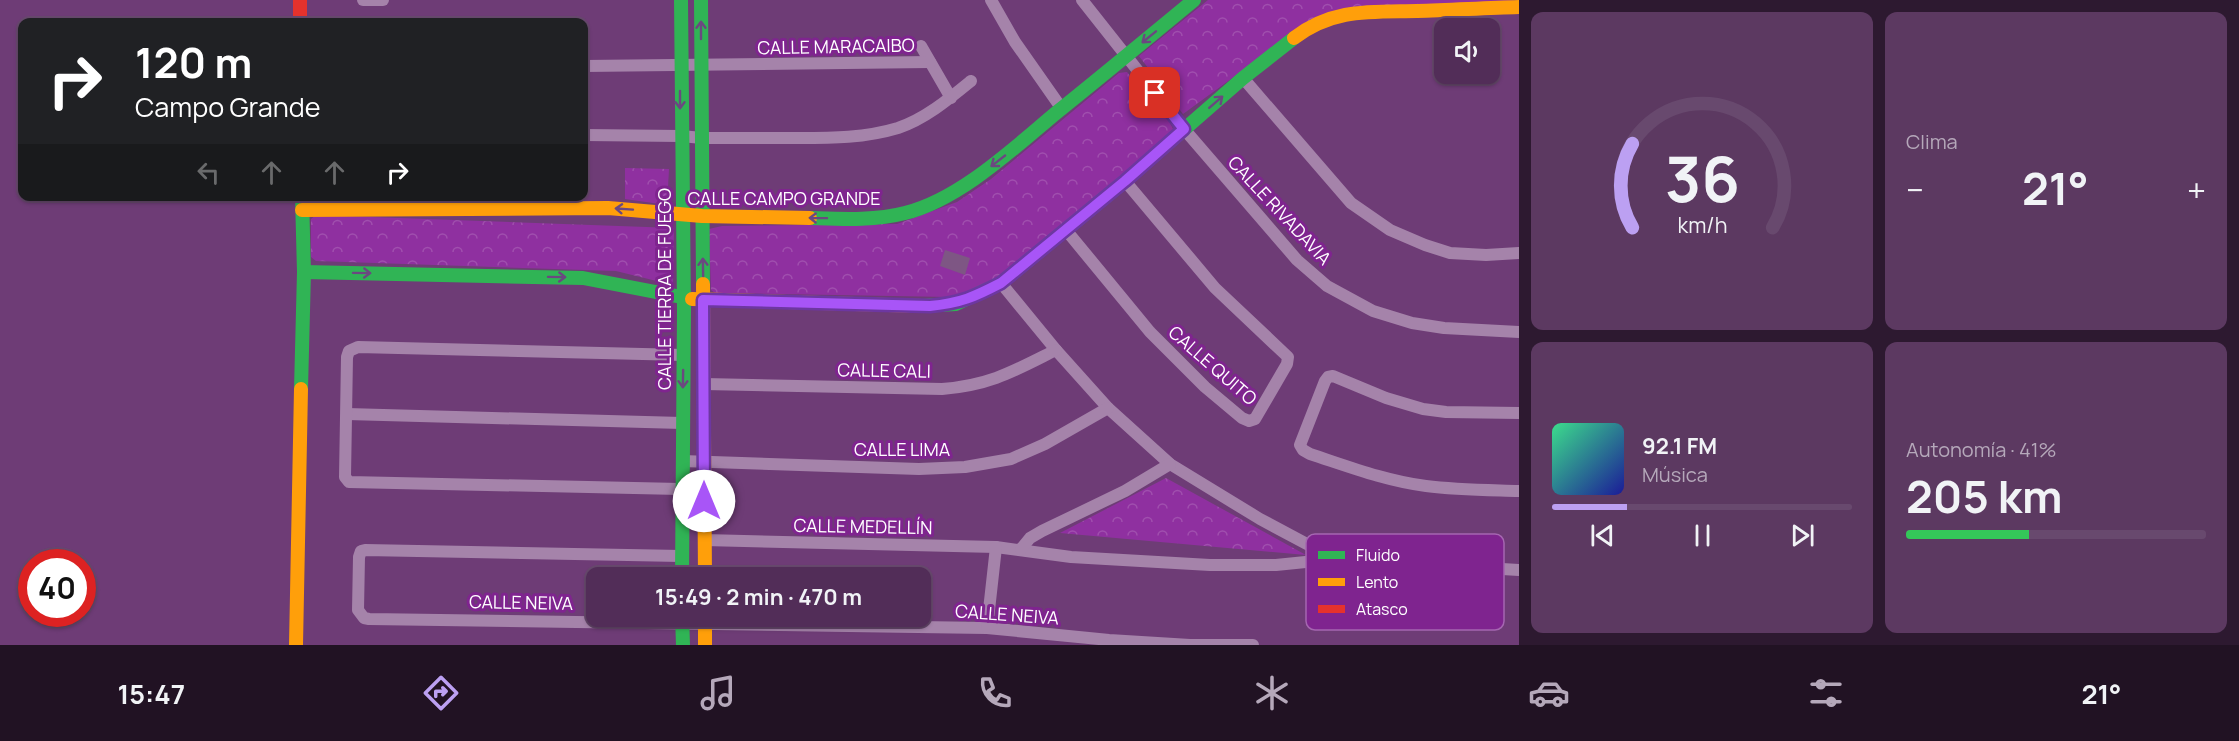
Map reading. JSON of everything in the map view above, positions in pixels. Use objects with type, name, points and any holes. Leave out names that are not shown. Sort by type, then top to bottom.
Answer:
[{"type":"street","points":[[300,0],[300,18]]},
{"type":"street","points":[[363,0],[382,0]]},
{"type":"street","name":"CALLE TIERRA DE FUEGO","points":[[681,0],[684,355],[680,489],[682,567]]},
{"type":"street","name":"CALLE TIERRA DE FUEGO","points":[[701,0],[705,567]]},
{"type":"street","points":[[991,0],[1015,42],[1062,109]]},
{"type":"street","name":"CALLE RIVADAVIA","points":[[1082,0],[1184,129],[1297,260],[1327,286],[1373,311],[1412,323],[1444,328],[1519,332]]},
{"type":"street","name":"CALLE CAMPO GRANDE","points":[[302,203],[608,208],[654,210],[702,216],[852,219],[882,218],[907,213],[932,203],[995,164],[1126,56],[1187,2]]},
{"type":"street","points":[[304,272],[583,278],[703,300],[930,306],[956,304],[1001,283],[1125,181],[1244,78],[1298,35],[1323,20],[1376,10],[1416,11],[1519,7]]},
{"type":"street","points":[[921,46],[930,62]]},
{"type":"street","name":"CALLE MARACAIBO","points":[[588,66],[930,62],[951,98]]},
{"type":"street","points":[[1244,78],[1343,195],[1390,230],[1450,253],[1486,255],[1519,253]]},
{"type":"street","points":[[588,135],[848,138],[900,127],[951,98],[971,81]]},
{"type":"street","name":"CALLE QUITO","points":[[1066,230],[1135,315],[1177,361],[1242,418],[1249,421],[1255,419],[1287,364],[1288,357],[1215,288],[1125,181]]},
{"type":"street","points":[[296,645],[304,272],[302,203]]},
{"type":"street","points":[[1001,283],[1108,408],[1170,464],[1260,519],[1306,544]]},
{"type":"street","points":[[680,489],[349,482],[345,477],[347,357],[353,348],[684,355]]},
{"type":"street","name":"CALLE CALI","points":[[704,384],[942,389],[966,387],[999,379],[1056,350]]},
{"type":"street","points":[[1519,413],[1446,412],[1423,409],[1386,398],[1333,376],[1328,377],[1325,381],[1300,445],[1310,454],[1410,483],[1445,488],[1519,491]]},
{"type":"street","name":"CALLE LIMA","points":[[682,461],[919,469],[965,467],[1011,459],[1045,444],[1108,408]]},
{"type":"street","points":[[346,414],[682,423]]},
{"type":"street","points":[[1021,549],[1030,538],[1042,531],[1125,491],[1170,464]]},
{"type":"street","name":"CALLE MEDELLÍN","points":[[704,540],[996,547],[1071,557],[1210,565],[1276,565],[1306,562]]},
{"type":"street","points":[[987,628],[996,547]]},
{"type":"street","name":"CALLE NEIVA","points":[[586,619],[364,618],[358,610],[359,557],[361,551],[365,550],[681,556]]},
{"type":"street","name":"CALLE MEDELLÍN","points":[[1504,569],[1519,570]]},
{"type":"street","name":"CALLE NEIVA","points":[[931,626],[987,628],[1190,645],[1253,645]]},
{"type":"street","points":[[682,627],[683,645]]},
{"type":"street","points":[[705,627],[705,645]]},
{"type":"green space","points":[[1208,0],[1519,0],[1313,19],[1183,114],[1139,56]]},
{"type":"green space","points":[[1127,72],[1169,121],[1174,131],[1000,277],[981,287],[951,297],[715,293],[711,290],[709,229],[722,226],[897,224],[957,202],[991,179],[1119,73]]},
{"type":"green space","points":[[625,168],[669,169],[667,205],[625,199]]},
{"type":"green space","points":[[316,215],[674,228],[673,285],[616,271],[316,261],[311,257],[311,219]]},
{"type":"green space","points":[[1166,478],[1306,555],[1060,533]]},
{"type":"building","points":[[945,250],[970,258],[965,275],[940,266]]},
{"type":"traffic: fast","points":[[681,0],[684,310],[682,567]]},
{"type":"traffic: fast","points":[[701,0],[703,284]]},
{"type":"traffic: fast","points":[[810,218],[858,219],[893,216],[945,197],[1004,157],[1194,0]]},
{"type":"traffic: fast","points":[[922,306],[956,304],[1001,283],[1125,181],[1243,78],[1294,38]]},
{"type":"traffic: fast","points":[[301,389],[304,272],[302,201]]},
{"type":"traffic: fast","points":[[304,272],[583,278],[692,299]]},
{"type":"traffic: fast","points":[[682,627],[683,645]]},
{"type":"traffic: slow","points":[[1294,38],[1323,21],[1353,14],[1519,7]]},
{"type":"traffic: slow","points":[[302,210],[608,208],[702,216],[810,218]]},
{"type":"traffic: slow","points":[[703,284],[705,567]]},
{"type":"traffic: slow","points":[[692,299],[922,306]]},
{"type":"traffic: slow","points":[[296,645],[301,389]]},
{"type":"traffic: slow","points":[[705,627],[705,645]]},
{"type":"traffic: jam","points":[[300,0],[300,18]]},
{"type":"route","points":[[704,501],[703,300],[930,306],[956,304],[980,294],[1001,283],[1184,129],[1155,93]]}]
